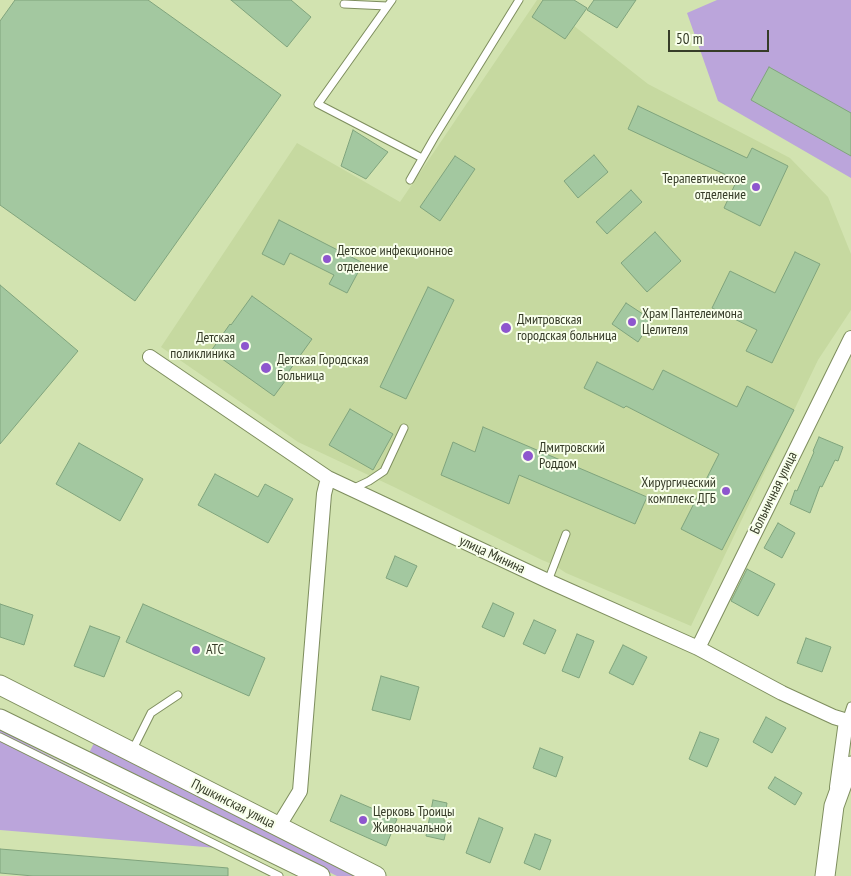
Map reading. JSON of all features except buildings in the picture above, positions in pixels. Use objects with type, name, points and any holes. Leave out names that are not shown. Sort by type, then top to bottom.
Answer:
[{"type":"main road","name":"Пушкинская улица","points":[[0,685],[376,876]]},
{"type":"main road","name":"Пушкинская улица","points":[[0,719],[320,876]]},
{"type":"main road","points":[[76,756],[90,731]]},
{"type":"main road","points":[[825,876],[834,806],[851,766]]},
{"type":"street","name":"Больничная улица","points":[[698,648],[851,338]]},
{"type":"street","name":"улица Минина","points":[[150,357],[328,478],[548,581],[698,648],[782,693],[848,722]]},
{"type":"street","points":[[278,827],[300,791],[324,494],[328,478]]},
{"type":"street","points":[[834,806],[848,722]]},
{"type":"lane","points":[[410,180],[519,0]]},
{"type":"lane","points":[[390,3],[318,104],[422,158]]},
{"type":"lane","points":[[344,4],[390,3]]},
{"type":"lane","points":[[352,489],[369,481],[384,470],[404,428]]},
{"type":"lane","points":[[548,581],[566,534]]},
{"type":"lane","points":[[132,751],[151,713],[178,695]]},
{"type":"lane","points":[[848,722],[851,706]]},
{"type":"lane","points":[[0,737],[279,876]]},
{"type":"shaded area","name":"Дмитровская городская больница","points":[[537,0],[541,0],[648,84],[790,158],[828,197],[851,254],[851,310],[818,360],[691,626],[566,573],[554,565],[298,442],[161,347],[297,143],[400,202]]},
{"type":"shaded area","points":[[717,0],[851,0],[851,178],[718,101],[687,13]]},
{"type":"shaded area","points":[[0,730],[229,849],[0,830]]},
{"type":"shaded area","points":[[95,741],[361,876],[337,876],[89,753]]},
{"type":"place","name":"Терапевтическое отделение","points":[[756,187]]},
{"type":"place","name":"Детское инфекционное отделение","points":[[327,259]]},
{"type":"place","name":"Храм Пантелеимона Целителя","points":[[632,322]]},
{"type":"place","name":"Дмитровская городская больница","points":[[506,328]]},
{"type":"place","name":"Детская поликлиника","points":[[245,346]]},
{"type":"place","name":"Детская Городская Больница","points":[[266,368]]},
{"type":"place","name":"Дмитровский Роддом","points":[[528,456]]},
{"type":"place","name":"Хирургический комплекс ДГБ","points":[[726,491]]},
{"type":"place","name":"АТС","points":[[196,650]]},
{"type":"place","name":"Церковь Троицы Живоначальной","points":[[363,820]]}]
